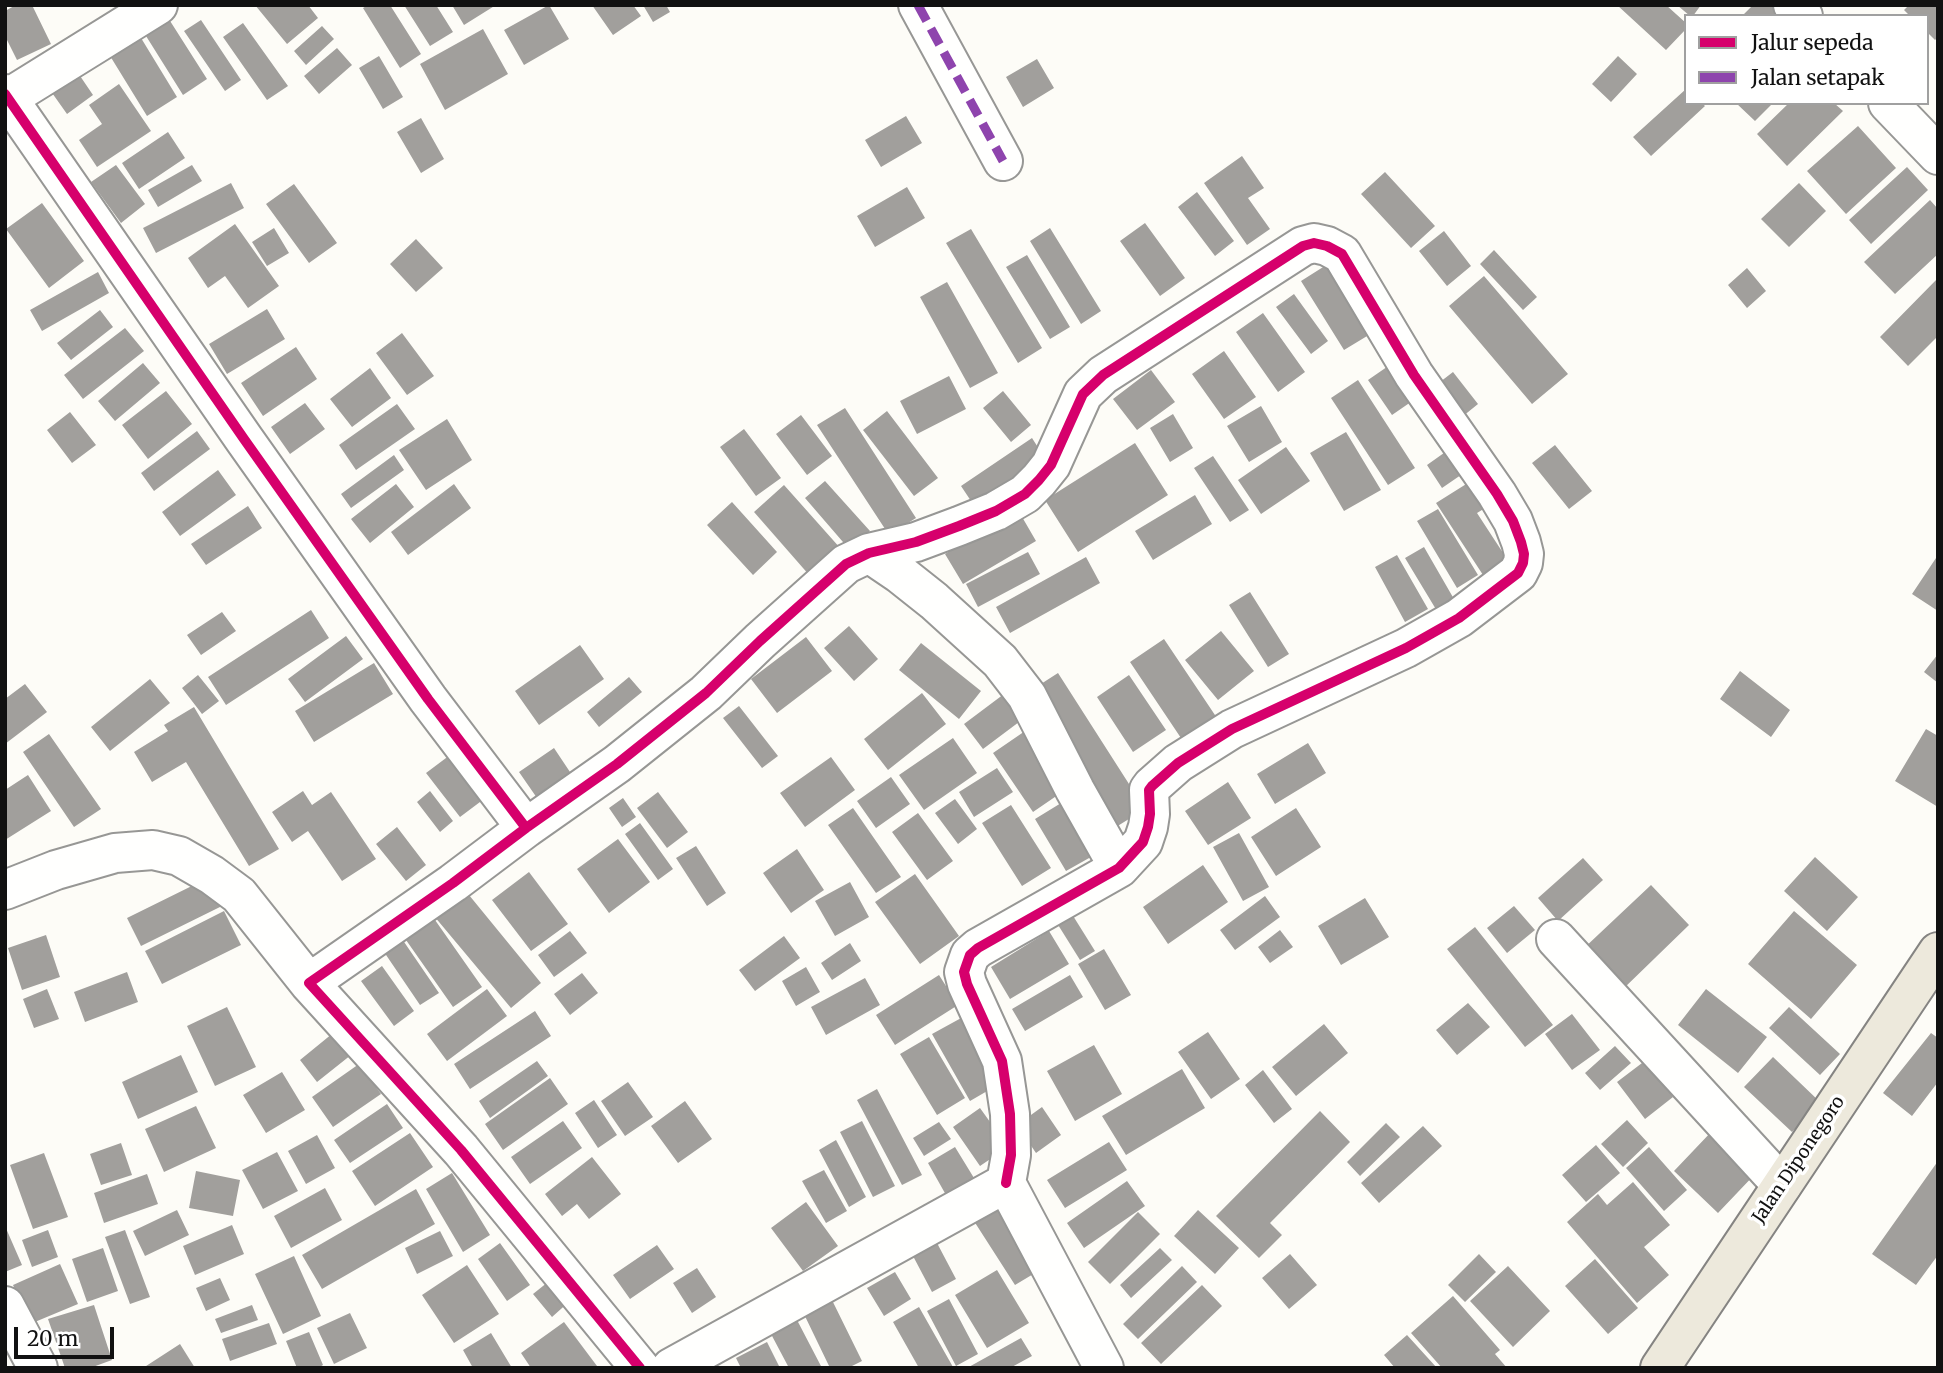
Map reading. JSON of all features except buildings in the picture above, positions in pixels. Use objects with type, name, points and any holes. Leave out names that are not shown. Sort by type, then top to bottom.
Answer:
[{"type":"main road","name":"Jalan Diponegoro","points":[[1660,1368],[1938,952]]},
{"type":"street","points":[[158,5],[6,97],[412,676],[526,828]]},
{"type":"street","points":[[918,5],[1003,161]]},
{"type":"street","points":[[1890,105],[1938,155]]},
{"type":"street","points":[[309,983],[617,764],[706,693],[846,564],[869,553],[915,542],[959,526],[996,511],[1025,494],[1051,465],[1083,394],[1103,375],[1303,246],[1314,243],[1327,246],[1342,254],[1414,375],[1497,494],[1513,521],[1521,542],[1523,563],[1518,573],[1448,624],[1406,648],[1232,729],[1178,763],[1149,790],[1150,814],[1143,842],[1119,868],[978,948],[970,956],[964,972],[967,984],[1002,1061],[1010,1114],[1011,1155],[1006,1183],[1104,1368]]},
{"type":"street","points":[[869,553],[934,601],[1000,661],[1027,696],[1119,868]]},
{"type":"street","points":[[5,890],[56,870],[115,853],[153,850],[179,856],[239,895],[309,983],[461,1150],[640,1368]]},
{"type":"street","points":[[1556,939],[1782,1185]]},
{"type":"street","points":[[671,1368],[1006,1183]]},
{"type":"street","points":[[5,1306],[38,1368]]},
{"type":"marked path","points":[[918,5],[1003,161]]},
{"type":"cycle path","points":[[5,94],[428,699],[526,828],[453,883],[309,983],[461,1150],[640,1368]]},
{"type":"cycle path","points":[[526,828],[617,764],[706,693],[846,564],[869,553],[916,542],[959,526],[996,511],[1025,494],[1051,465],[1083,394],[1103,375],[1303,246],[1314,243],[1342,254],[1414,375],[1513,521],[1524,554],[1523,563],[1518,573],[1459,618],[1406,648],[1232,729],[1178,763],[1149,790],[1150,814],[1143,842],[1119,868],[970,955],[964,972],[967,984],[1002,1061],[1010,1114],[1011,1155],[1006,1183]]}]
